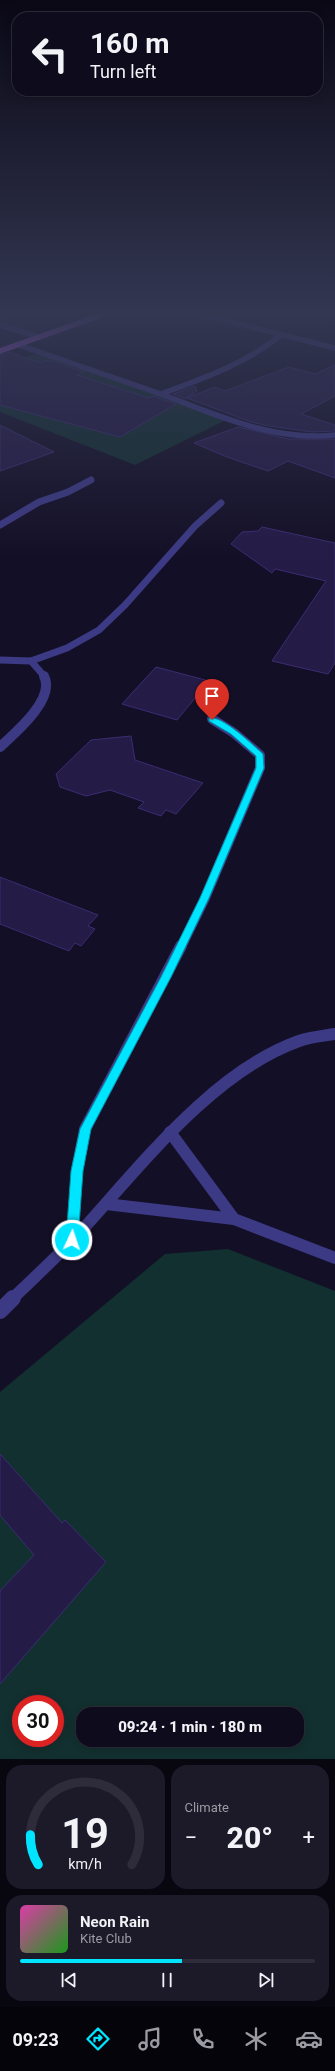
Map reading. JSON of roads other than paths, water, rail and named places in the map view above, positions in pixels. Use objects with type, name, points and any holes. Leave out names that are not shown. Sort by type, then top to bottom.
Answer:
[{"type":"street","points":[[164,395],[275,433],[301,437],[335,435]]},
{"type":"street","points":[[0,524],[39,502],[68,492],[91,480]]},
{"type":"street","points":[[0,660],[31,661],[67,648],[99,630],[125,605],[195,526],[221,503]]},
{"type":"street","points":[[0,747],[36,710],[48,692],[47,682],[31,661]]},
{"type":"street","points":[[72,1240],[77,1171],[85,1129],[166,977],[205,898],[260,768],[260,755],[234,733],[212,720]]},
{"type":"street","points":[[0,1310],[72,1240],[170,1132],[240,1072],[269,1054],[290,1045],[335,1034]]},
{"type":"street","points":[[170,1132],[234,1219]]},
{"type":"street","points":[[106,1204],[234,1219],[335,1258]]}]
